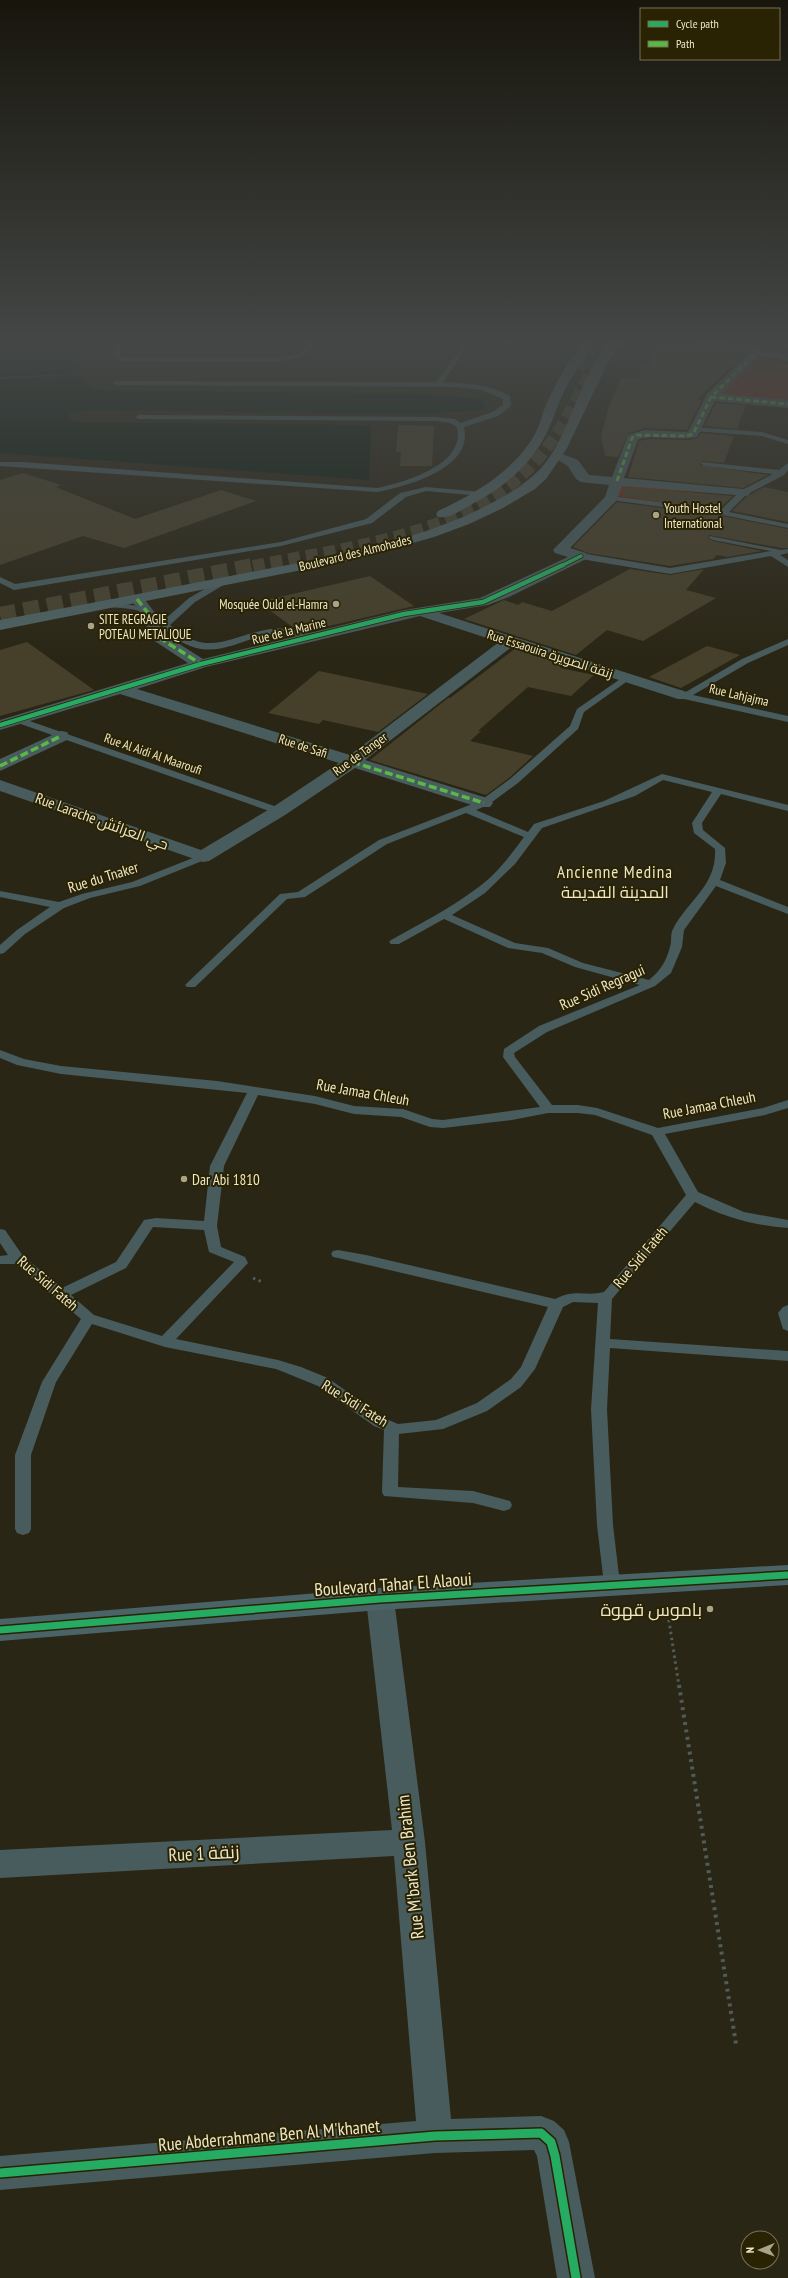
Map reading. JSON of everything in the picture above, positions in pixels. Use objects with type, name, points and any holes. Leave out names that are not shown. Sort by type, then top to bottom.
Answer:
[{"type":"main road","points":[[430,520],[469,502],[482,494],[516,468],[534,445]]},
{"type":"main road","name":"Boulevard des Almohades","points":[[0,625],[109,604],[141,605],[224,582],[388,547],[462,522],[531,485],[557,456],[562,445]]},
{"type":"main road","points":[[482,494],[505,500]]},
{"type":"main road","name":"Boulevard des Almohades","points":[[181,576],[309,553],[416,524]]},
{"type":"main road","points":[[0,612],[54,601]]},
{"type":"street","points":[[581,556],[560,551],[611,498],[629,445]]},
{"type":"street","points":[[557,456],[573,463],[584,478],[743,493]]},
{"type":"street","name":"Rue de la Marine","points":[[0,725],[201,664],[417,611],[483,602],[506,594],[581,556]]},
{"type":"street","points":[[141,605],[151,617],[155,635],[201,664]]},
{"type":"street","name":"Rue Essaouira زنقة الصويرة","points":[[417,611],[684,696]]},
{"type":"street","name":"Rue de Tanger","points":[[203,857],[279,811],[352,762],[510,641]]},
{"type":"street","name":"Rue de Safi","points":[[122,689],[484,803]]},
{"type":"street","points":[[0,766],[61,736]]},
{"type":"street","name":"Rue Larache حي العرائش","points":[[0,785],[203,857]]},
{"type":"street","name":"Boulevard Tahar El Alaoui","points":[[0,1630],[380,1599],[612,1584],[788,1575]]},
{"type":"street","name":"Rue M'bark Ben Brahim","points":[[380,1599],[408,1842],[435,2136]]},
{"type":"street","name":"Rue 1 زنقة","points":[[0,1864],[408,1842]]},
{"type":"street","name":"Rue Abderrahmane Ben Al M'khanet","points":[[0,2173],[435,2136],[541,2133],[551,2142],[556,2156],[576,2278]]},
{"type":"lane","points":[[395,486],[443,467],[457,451],[459,445]]},
{"type":"lane","points":[[0,464],[22,464],[365,490],[395,486],[482,494]]},
{"type":"lane","points":[[705,464],[781,473]]},
{"type":"lane","points":[[723,513],[743,493],[781,473],[788,465]]},
{"type":"lane","points":[[0,580],[14,587],[281,544],[369,521],[403,495],[426,489]]},
{"type":"lane","points":[[611,498],[723,513],[788,526]]},
{"type":"lane","points":[[713,538],[785,551]]},
{"type":"lane","points":[[581,556],[670,571],[687,570],[785,551]]},
{"type":"lane","points":[[773,554],[788,564]]},
{"type":"lane","points":[[165,625],[182,607],[202,592],[224,582]]},
{"type":"lane","points":[[141,605],[165,625],[174,635],[187,642],[204,648],[230,645],[270,632],[283,632],[313,636]]},
{"type":"lane","points":[[684,696],[745,661],[788,642]]},
{"type":"lane","points":[[191,985],[284,896],[302,895],[370,849],[484,803],[514,781],[575,728],[580,711],[626,678]]},
{"type":"lane","name":"Rue Lahjajma","points":[[684,696],[788,719]]},
{"type":"lane","name":"Rue Al Aidi Al Maaroufi","points":[[18,720],[279,811]]},
{"type":"lane","points":[[395,942],[444,915],[481,891],[511,862],[534,829],[545,822],[608,803],[631,794],[662,777],[717,792],[788,808]]},
{"type":"lane","name":"Rue Sidi Regragui","points":[[548,1108],[509,1057],[508,1052],[543,1029],[651,984],[667,971],[676,947],[678,930],[714,881],[721,863],[720,848],[696,828],[717,792]]},
{"type":"lane","points":[[467,810],[530,836]]},
{"type":"lane","name":"Rue du Tnaker","points":[[0,951],[21,932],[60,906],[86,896],[136,884],[203,857]]},
{"type":"lane","points":[[714,881],[788,912]]},
{"type":"lane","points":[[0,894],[60,906]]},
{"type":"lane","points":[[444,915],[512,946],[540,949],[579,965],[651,984]]},
{"type":"lane","name":"Rue Jamaa Chleuh","points":[[0,1054],[21,1062],[81,1073],[217,1085],[315,1100],[354,1110],[403,1113],[430,1123],[443,1124],[512,1116],[548,1108],[597,1112],[657,1132],[765,1111],[788,1104]]},
{"type":"lane","points":[[165,1342],[241,1263],[240,1260],[214,1249],[210,1226],[217,1166],[254,1091]]},
{"type":"lane","points":[[657,1132],[693,1195],[754,1219],[769,1223],[788,1224]]},
{"type":"lane","name":"Rue Sidi Fateh","points":[[0,1233],[18,1259],[62,1294],[88,1318],[165,1342],[237,1356],[296,1370],[323,1382],[379,1422],[397,1429],[418,1428],[438,1425],[482,1407],[516,1383],[528,1369],[542,1335],[558,1304],[571,1297],[605,1297],[693,1195]]},
{"type":"lane","points":[[62,1294],[121,1265],[149,1224],[156,1222],[210,1226]]},
{"type":"lane","points":[[338,1254],[397,1266],[507,1295],[558,1304]]},
{"type":"lane","points":[[0,1260],[18,1259]]},
{"type":"lane","points":[[605,1297],[598,1409],[605,1525],[612,1584]]},
{"type":"lane","points":[[788,1310],[785,1313],[788,1326]]},
{"type":"lane","points":[[23,1529],[23,1456],[49,1382],[88,1318]]},
{"type":"lane","points":[[602,1343],[788,1356]]},
{"type":"lane","points":[[392,1427],[390,1492],[473,1497],[504,1505]]},
{"type":"path","points":[[663,1582],[736,2044]]},
{"type":"shaded area","points":[[0,445],[370,445],[369,480],[0,453]]},
{"type":"shaded area","points":[[619,485],[720,495],[712,509],[614,496]]},
{"type":"building","points":[[396,445],[433,445],[432,466],[400,466],[401,452],[396,452]]},
{"type":"building","points":[[603,445],[623,445],[618,457],[605,456]]},
{"type":"building","points":[[638,445],[731,445],[724,463],[702,461],[700,465],[768,475],[743,488],[628,477]]},
{"type":"building","points":[[23,473],[61,485],[56,487],[135,519],[221,490],[256,501],[124,548],[83,536],[0,565],[0,480]]},
{"type":"building","points":[[764,487],[788,492],[788,522],[732,511],[746,497]]},
{"type":"building","points":[[624,488],[733,496],[720,508],[622,496]]},
{"type":"building","points":[[617,502],[723,516],[788,529],[788,548],[709,535],[708,538],[713,541],[762,551],[728,557],[717,555],[713,559],[670,566],[588,553],[573,547]]},
{"type":"building","points":[[630,569],[670,575],[704,569],[686,590],[716,598],[643,641],[607,630],[576,655],[464,619],[504,600],[518,605],[522,602],[552,611]]},
{"type":"building","name":"Mosquée Ould el-Hamra","points":[[370,576],[414,606],[308,631],[294,628],[258,602]]},
{"type":"building","points":[[27,642],[94,690],[0,716],[0,650]]},
{"type":"building","points":[[707,646],[740,655],[681,688],[649,677]]},
{"type":"building","points":[[516,648],[564,664],[560,668],[594,675],[571,696],[528,687],[478,731],[481,731],[470,741],[533,756],[509,778],[486,795],[370,760],[448,698]]},
{"type":"building","points":[[319,671],[428,694],[378,732],[323,720],[319,724],[268,713]]},
{"type":"tunnel","points":[[253,566],[365,544],[403,535],[441,522],[476,507],[508,487],[535,462],[549,445]]},
{"type":"tunnel","points":[[0,615],[258,565]]},
{"type":"marked path","points":[[617,481],[629,445]]},
{"type":"marked path","points":[[137,599],[151,617],[155,635],[201,664]]},
{"type":"marked path","points":[[0,766],[61,736]]},
{"type":"marked path","points":[[352,762],[484,803]]},
{"type":"cycle path","points":[[0,725],[201,664],[404,614],[483,602],[506,593],[581,556]]},
{"type":"cycle path","points":[[0,1630],[380,1599],[788,1575]]},
{"type":"cycle path","points":[[0,2173],[435,2136],[541,2133],[551,2142],[555,2156],[576,2278]]},
{"type":"place","name":"Youth Hostel International","points":[[656,515]]},
{"type":"place","name":"Mosquée Ould el-Hamra","points":[[336,604]]},
{"type":"place","name":"SITE REGRAGIE POTEAU METALIQUE","points":[[91,626]]},
{"type":"place","name":"Dar Abi 1810","points":[[184,1179]]},
{"type":"place","name":"باموس قهوة","points":[[710,1609]]},
{"type":"district","name":"Ancienne Medina المدينة القديمة","points":[[615,882]]}]
